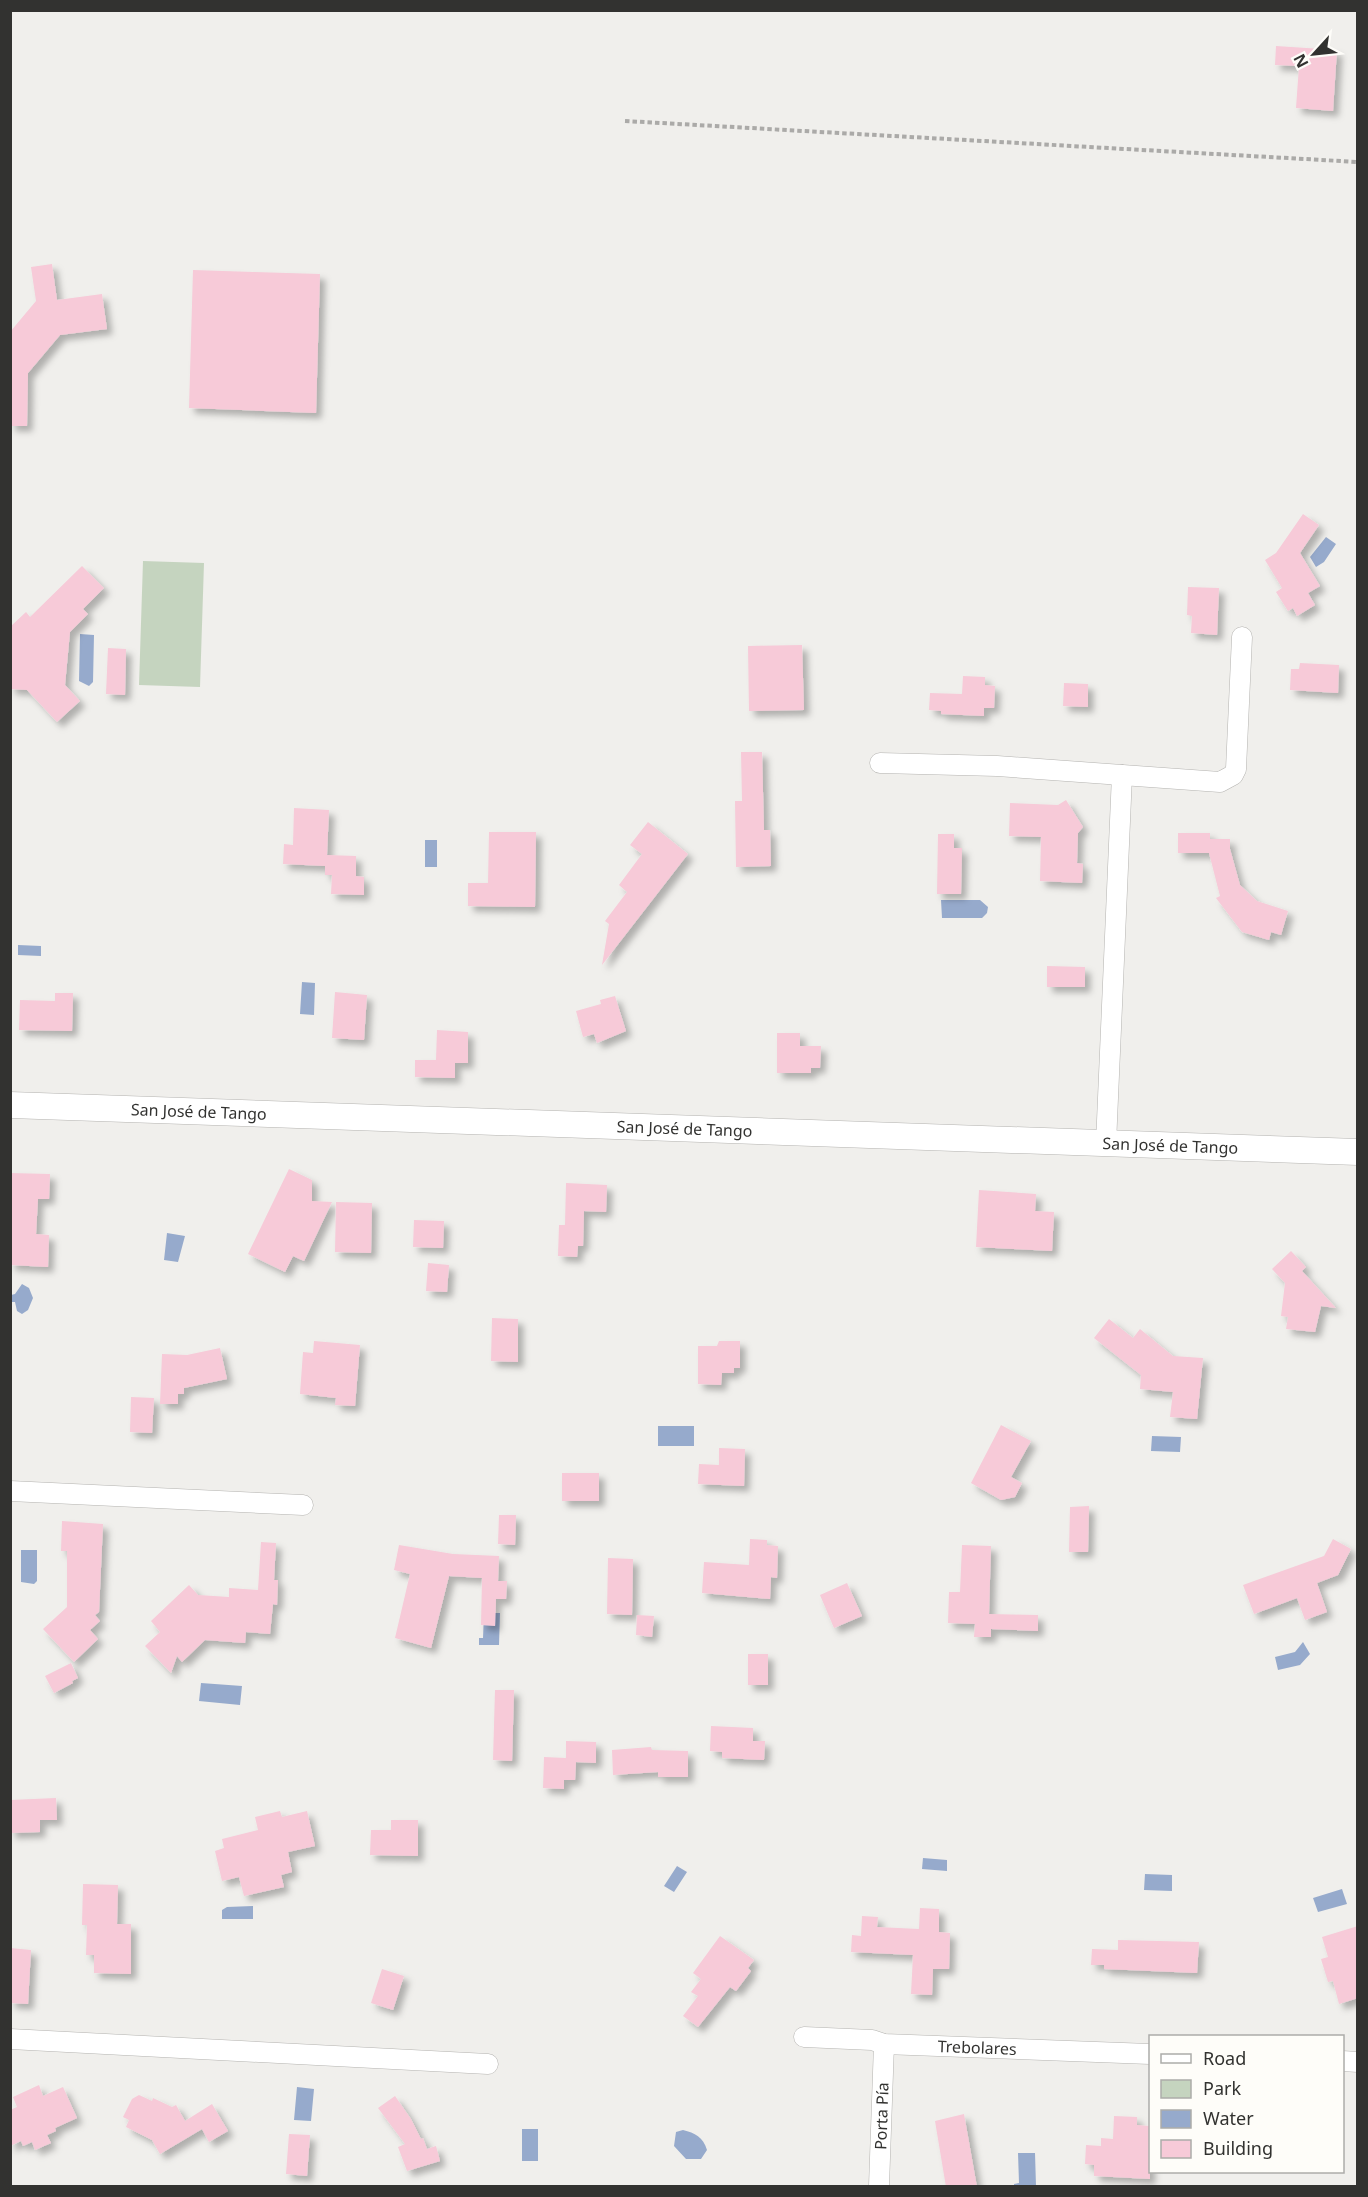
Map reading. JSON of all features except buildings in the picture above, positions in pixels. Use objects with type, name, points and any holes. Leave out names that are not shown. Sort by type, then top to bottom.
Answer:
[{"type":"street","points":[[880,763],[997,766],[1221,782],[1233,775],[1236,769],[1242,637]]},
{"type":"street","points":[[1106,1144],[1122,775]]},
{"type":"street","name":"San José de Tango","points":[[10,1106],[1358,1152]]},
{"type":"street","points":[[10,1491],[303,1504]]},
{"type":"street","name":"Trebolares","points":[[804,2037],[872,2040],[884,2044],[1149,2054]]},
{"type":"street","points":[[10,2039],[488,2064]]},
{"type":"street","name":"Porta Pía","points":[[879,2187],[884,2044]]},
{"type":"path","points":[[625,121],[1358,162]]},
{"type":"green space","points":[[143,561],[204,563],[200,687],[139,685]]},
{"type":"water","points":[[1326,537],[1336,544],[1324,562],[1316,567],[1310,557]]},
{"type":"water","points":[[80,634],[94,635],[93,682],[89,686],[79,681]]},
{"type":"water","points":[[425,840],[437,840],[437,867],[425,867]]},
{"type":"water","points":[[941,900],[980,900],[988,907],[987,913],[982,918],[942,918]]},
{"type":"water","points":[[18,945],[41,946],[41,956],[18,955]]},
{"type":"water","points":[[302,982],[315,983],[314,1015],[300,1014]]},
{"type":"water","points":[[167,1233],[185,1236],[178,1262],[164,1260]]},
{"type":"water","points":[[22,1284],[29,1288],[33,1298],[28,1310],[22,1314],[17,1311],[15,1302],[10,1302],[11,1295],[15,1294]]},
{"type":"water","points":[[658,1426],[694,1426],[694,1446],[658,1446]]},
{"type":"water","points":[[1152,1436],[1181,1437],[1180,1452],[1151,1451]]},
{"type":"water","points":[[21,1550],[37,1550],[37,1581],[34,1584],[21,1582]]},
{"type":"water","points":[[484,1613],[500,1613],[499,1645],[479,1645],[479,1638],[483,1638]]},
{"type":"water","points":[[1303,1642],[1310,1654],[1300,1665],[1278,1670],[1275,1657],[1295,1652]]},
{"type":"water","points":[[201,1683],[242,1686],[240,1705],[199,1701]]},
{"type":"water","points":[[923,1858],[947,1860],[947,1871],[922,1869]]},
{"type":"water","points":[[677,1866],[687,1872],[674,1892],[664,1886]]},
{"type":"water","points":[[1145,1874],[1172,1875],[1172,1891],[1144,1890]]},
{"type":"water","points":[[1342,1889],[1347,1904],[1318,1912],[1313,1898]]},
{"type":"water","points":[[253,1906],[253,1919],[222,1919],[222,1910],[227,1907]]},
{"type":"water","points":[[297,2087],[314,2089],[311,2121],[294,2120]]},
{"type":"water","points":[[522,2129],[538,2129],[538,2161],[522,2161]]},
{"type":"water","points":[[683,2130],[695,2134],[703,2142],[707,2150],[701,2159],[686,2159],[674,2146],[676,2132]]},
{"type":"water","points":[[1018,2153],[1035,2153],[1036,2186],[1014,2186],[1019,2183]]}]
